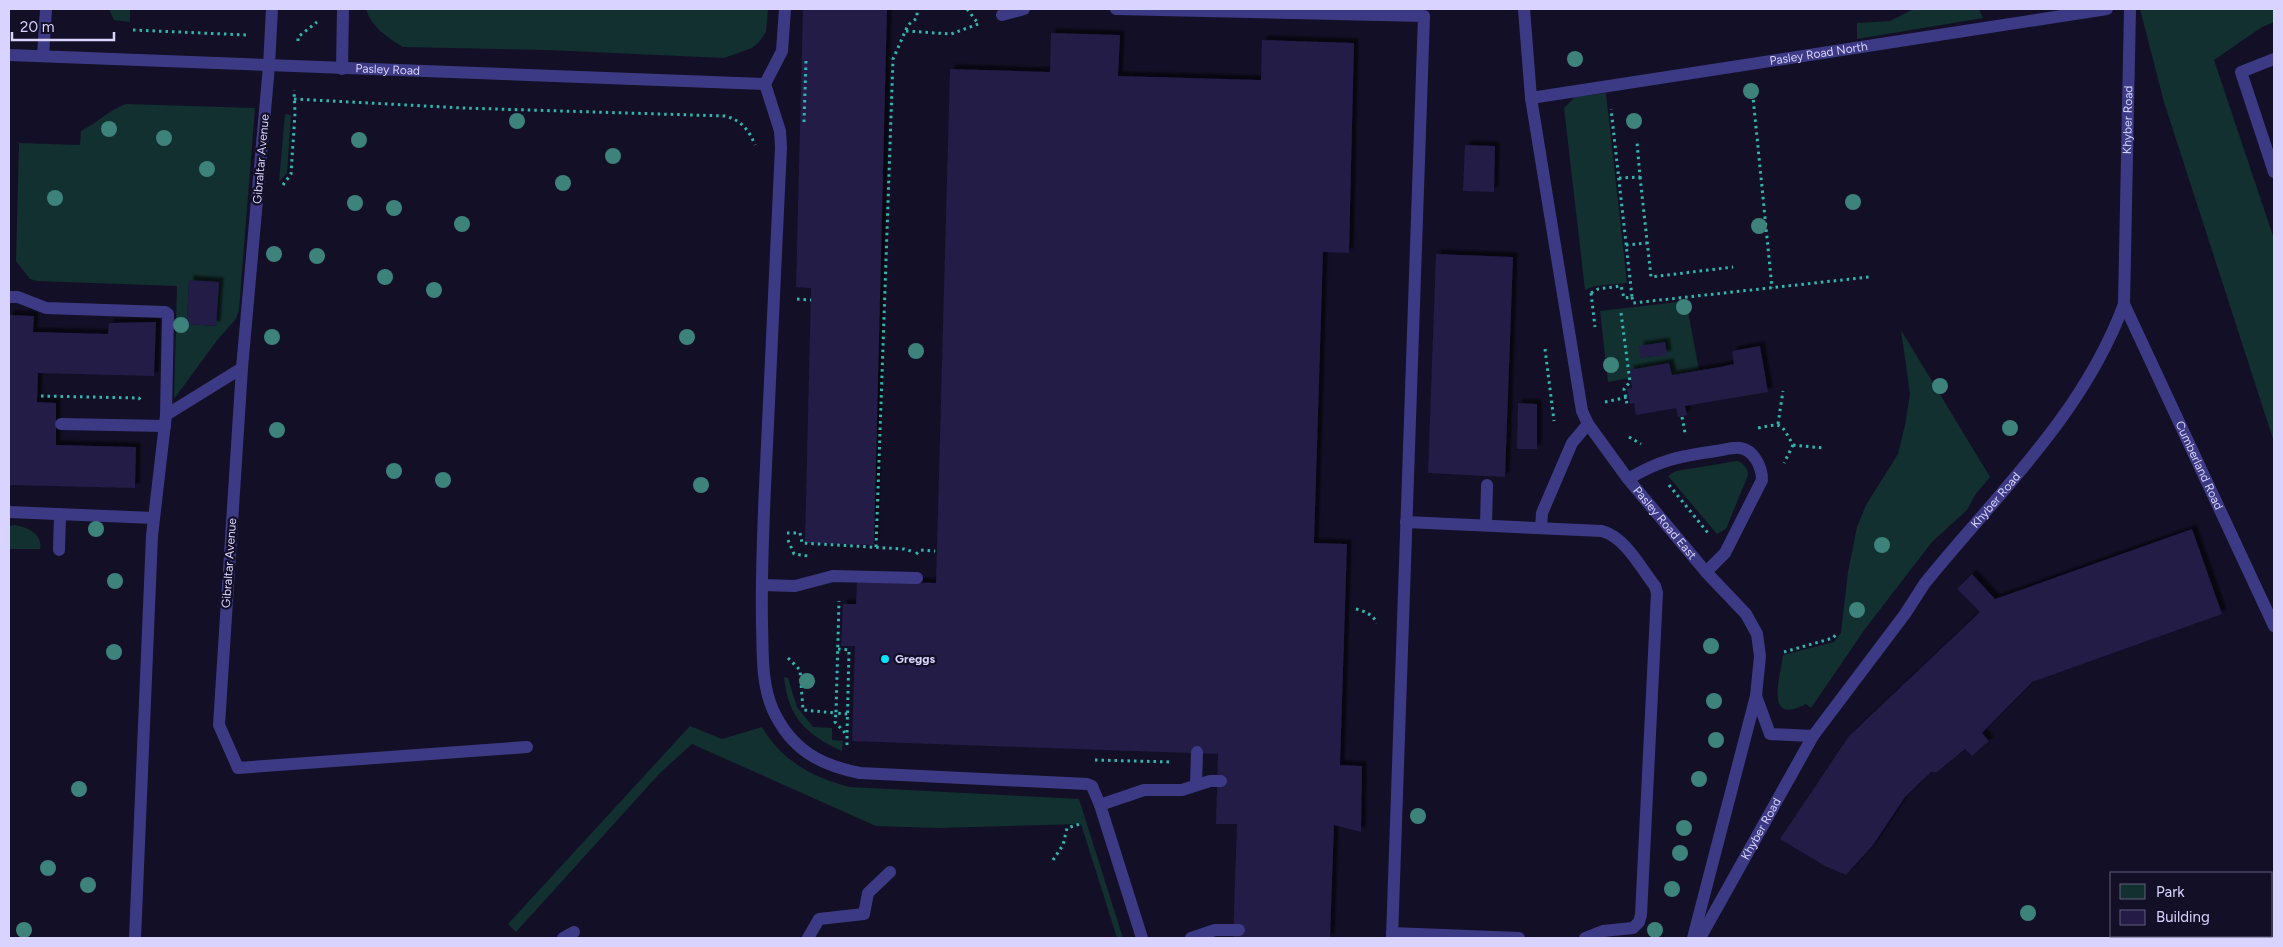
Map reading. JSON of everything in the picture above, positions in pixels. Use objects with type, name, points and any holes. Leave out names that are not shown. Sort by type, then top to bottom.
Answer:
[{"type":"lane","points":[[43,56],[46,9]]},
{"type":"lane","name":"Gibraltar Avenue","points":[[272,9],[270,66],[242,368],[219,726],[238,768],[526,748]]},
{"type":"lane","points":[[342,69],[343,9]]},
{"type":"lane","points":[[785,9],[782,51],[765,84],[780,131],[781,147],[762,584],[763,667],[766,693],[786,734],[797,746],[812,757],[836,768],[860,773],[1087,784],[1092,786],[1100,805],[1142,938]]},
{"type":"lane","points":[[1002,16],[1024,9]]},
{"type":"lane","points":[[1116,9],[1424,12],[1392,936],[1519,938]]},
{"type":"lane","name":"Pasley Road East","points":[[1524,9],[1531,98],[1579,400],[1588,424],[1628,479],[1706,572],[1746,614],[1757,634],[1760,656],[1756,696],[1693,938]]},
{"type":"lane","name":"Pasley Road North","points":[[1531,98],[2106,9]]},
{"type":"lane","name":"Khyber Road","points":[[1700,938],[1813,736],[1905,614],[1925,583],[2067,414],[2100,360],[2124,304],[2130,9]]},
{"type":"lane","name":"Pasley Road","points":[[9,55],[765,84]]},
{"type":"lane","points":[[2274,60],[2241,72],[2274,172]]},
{"type":"lane","points":[[9,297],[18,297],[46,308],[165,312],[168,314],[165,420],[152,536],[135,938]]},
{"type":"lane","name":"Cumberland Road","points":[[2124,304],[2274,626]]},
{"type":"lane","points":[[61,424],[165,420],[242,368]]},
{"type":"lane","points":[[1541,528],[1542,513],[1572,443],[1588,424]]},
{"type":"lane","points":[[1628,479],[1653,465],[1675,457],[1739,448],[1750,452],[1762,471],[1762,480],[1725,552],[1706,572]]},
{"type":"lane","points":[[1486,525],[1488,485]]},
{"type":"lane","points":[[9,512],[154,518]]},
{"type":"lane","points":[[59,550],[60,514]]},
{"type":"lane","points":[[1406,522],[1602,531],[1610,533],[1623,544],[1655,586],[1657,593],[1641,915],[1639,922],[1633,928],[1603,932],[1585,938]]},
{"type":"lane","points":[[762,584],[795,586],[840,576],[917,578]]},
{"type":"lane","points":[[1756,696],[1770,734],[1813,736]]},
{"type":"lane","points":[[1196,786],[1197,752]]},
{"type":"lane","points":[[1100,805],[1144,790],[1182,790],[1210,781],[1221,780]]},
{"type":"lane","points":[[808,938],[819,919],[864,914],[868,893],[890,872]]},
{"type":"lane","points":[[1198,937],[1215,930],[1239,930]]},
{"type":"path","points":[[876,547],[894,59],[908,25],[917,18],[917,9]]},
{"type":"path","points":[[967,9],[976,18],[978,24]]},
{"type":"path","points":[[906,31],[948,34],[1002,16]]},
{"type":"path","points":[[133,30],[298,38],[319,19]]},
{"type":"path","points":[[291,174],[298,38]]},
{"type":"path","points":[[804,128],[806,58]]},
{"type":"path","points":[[1750,64],[1772,288]]},
{"type":"path","points":[[1608,86],[1633,303],[1870,278]]},
{"type":"path","points":[[294,99],[463,108],[725,116],[735,119],[750,132]]},
{"type":"path","points":[[1637,142],[1652,277],[1733,267]]},
{"type":"path","points":[[1619,178],[1640,177]]},
{"type":"path","points":[[1626,245],[1648,243]]},
{"type":"path","points":[[1598,288],[1621,286],[1624,298],[1632,297]]},
{"type":"path","points":[[1591,293],[1596,332]]},
{"type":"path","points":[[796,299],[811,300]]},
{"type":"path","points":[[1621,313],[1630,382],[1624,388],[1627,404]]},
{"type":"path","points":[[1778,424],[1782,390]]},
{"type":"path","points":[[1604,395],[1609,411]]},
{"type":"path","points":[[1605,402],[1626,397]]},
{"type":"path","points":[[1682,417],[1686,440]]},
{"type":"path","points":[[1750,429],[1778,424],[1782,426],[1793,445]]},
{"type":"path","points":[[1624,432],[1640,444],[1653,465],[1725,552]]},
{"type":"path","points":[[1640,444],[1646,445]]},
{"type":"path","points":[[1793,445],[1823,448]]},
{"type":"path","points":[[1780,472],[1793,445]]},
{"type":"path","points":[[786,523],[786,535],[794,554],[798,556],[815,556]]},
{"type":"path","points":[[787,533],[800,534],[802,543],[904,549],[916,553]]},
{"type":"path","points":[[790,561],[792,550]]},
{"type":"path","points":[[836,713],[840,576]]},
{"type":"path","points":[[1778,652],[1833,638],[1837,634]]},
{"type":"path","points":[[838,649],[849,650],[847,735]]},
{"type":"path","points":[[784,654],[800,670],[803,710],[848,714]]},
{"type":"path","points":[[1053,860],[1063,845],[1069,828],[1078,825]]},
{"type":"green space","points":[[109,9],[130,9],[130,22],[114,20]]},
{"type":"green space","points":[[366,9],[768,9],[766,32],[759,42],[752,48],[724,58],[547,50],[403,47],[376,27]]},
{"type":"green space","points":[[1914,9],[1979,9],[1983,18],[1857,39],[1857,23],[1890,21]]},
{"type":"green space","points":[[2140,9],[2274,9],[2274,22],[2262,27],[2214,60],[2274,239],[2274,442],[2164,102]]},
{"type":"green space","points":[[1606,93],[1627,283],[1595,286],[1585,290],[1564,108],[1575,97]]},
{"type":"green space","points":[[126,104],[255,108],[239,310],[236,319],[218,339],[174,399],[177,286],[37,281],[30,279],[16,261],[19,143],[80,145],[81,131]],"holes":[[[189,280],[218,282],[216,326],[187,324]]]},
{"type":"green space","points":[[285,114],[291,115],[287,173],[279,182]]},
{"type":"green space","points":[[1686,301],[1699,370],[1672,375],[1669,363],[1629,370],[1630,378],[1608,382],[1600,311]]},
{"type":"green space","points":[[1901,330],[1990,477],[1975,495],[1967,510],[1932,542],[1865,629],[1811,708],[1806,704],[1793,709],[1784,709],[1779,704],[1778,696],[1783,655],[1834,642],[1841,633],[1848,572],[1857,527],[1866,505],[1898,454],[1910,394]]},
{"type":"green space","points":[[1737,461],[1745,466],[1748,475],[1726,529],[1717,534],[1668,476],[1676,471]]},
{"type":"green space","points":[[9,526],[24,527],[37,535],[40,549],[9,549]]},
{"type":"green space","points":[[784,677],[788,678],[797,707],[813,727],[832,728],[832,740],[843,741],[842,751],[818,738],[801,723],[790,703]]},
{"type":"green space","points":[[690,726],[722,739],[762,727],[779,749],[799,766],[823,778],[850,787],[1079,799],[1123,938],[1117,938],[1081,824],[938,828],[876,826],[692,744],[660,773],[516,932],[508,924]]},
{"type":"building","points":[[803,9],[887,9],[874,545],[805,543],[811,288],[796,287]]},
{"type":"building","points":[[1051,33],[1120,35],[1118,76],[1261,80],[1262,40],[1354,43],[1349,253],[1323,252],[1314,543],[1347,544],[1340,765],[1362,766],[1361,832],[1334,825],[1330,938],[1233,938],[1237,824],[1216,824],[1218,754],[852,741],[855,646],[841,646],[843,604],[856,604],[857,581],[936,583],[950,69],[1050,72]]},
{"type":"building","points":[[1465,145],[1495,146],[1494,192],[1463,191]]},
{"type":"building","points":[[1436,254],[1513,257],[1505,477],[1428,473]]},
{"type":"building","points":[[189,280],[219,282],[216,326],[187,324]]},
{"type":"building","points":[[9,315],[34,316],[33,332],[108,334],[109,323],[156,322],[154,376],[38,373],[37,402],[56,403],[56,445],[136,447],[135,488],[9,485]]},
{"type":"building","points":[[1665,342],[1667,355],[1641,358],[1639,346]]},
{"type":"building","points":[[1760,346],[1768,392],[1685,406],[1687,415],[1678,417],[1676,408],[1636,415],[1634,403],[1630,404],[1627,389],[1632,388],[1629,370],[1669,363],[1672,375],[1720,367],[1734,364],[1732,351]]},
{"type":"building","points":[[1518,403],[1537,404],[1537,449],[1517,449]]},
{"type":"building","points":[[2192,529],[2222,614],[2032,682],[1982,733],[1989,741],[1972,756],[1965,749],[1937,772],[1931,772],[1905,797],[1873,845],[1846,875],[1825,866],[1780,839],[1849,736],[1980,612],[1957,589],[1972,574],[1995,599]]},
{"type":"place","name":"Greggs","points":[[885,659]]}]
